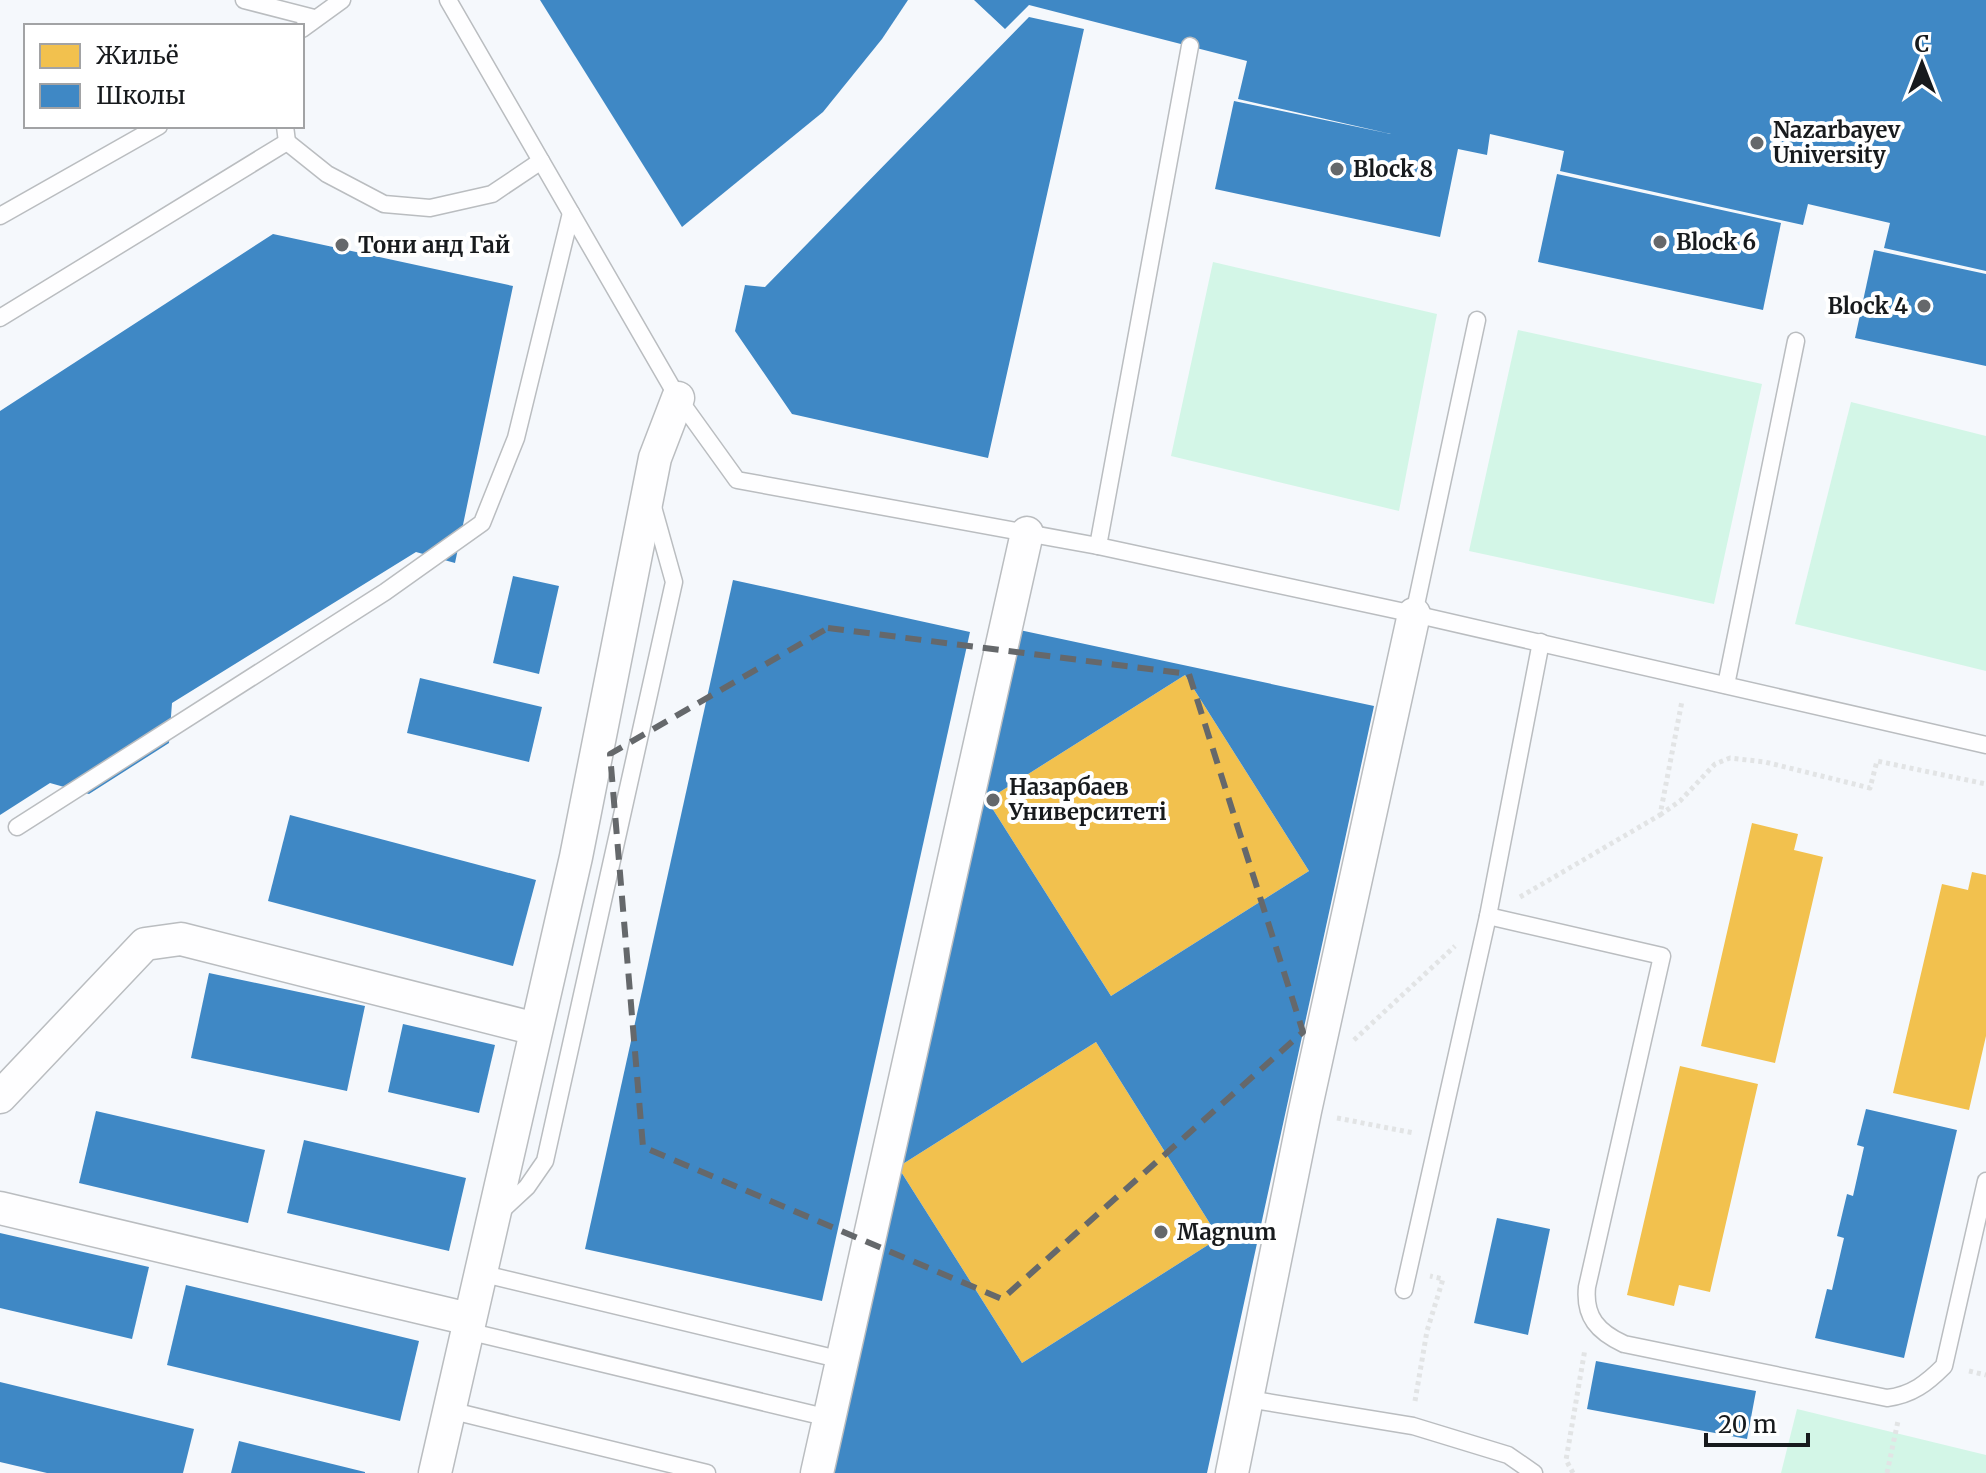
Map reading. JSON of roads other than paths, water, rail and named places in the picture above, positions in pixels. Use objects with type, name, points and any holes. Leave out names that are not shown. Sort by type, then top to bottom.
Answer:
[{"type":"street","points":[[435,1473],[576,857],[655,458],[678,398]]},
{"type":"street","points":[[817,1473],[1027,533]]},
{"type":"street","points":[[1232,1473],[1305,1111],[1414,614]]},
{"type":"street","points":[[0,1097],[145,944],[181,939],[536,1029]]},
{"type":"street","points":[[0,1208],[468,1325]]},
{"type":"lane","points":[[244,0],[308,24],[342,0]]},
{"type":"lane","points":[[448,0],[678,398],[737,480],[1098,546],[1541,642],[1986,745]]},
{"type":"lane","points":[[1098,546],[1190,46]]},
{"type":"lane","points":[[0,216],[155,128]]},
{"type":"lane","points":[[0,318],[286,134],[327,174],[384,204],[430,208],[492,194],[541,161]]},
{"type":"lane","points":[[17,827],[385,592],[482,523],[516,438],[571,213]]},
{"type":"lane","points":[[1414,614],[1477,320]]},
{"type":"lane","points":[[1726,685],[1796,341]]},
{"type":"lane","points":[[492,1219],[527,1187],[545,1161],[674,582],[649,491]]},
{"type":"lane","points":[[1404,1290],[1488,916],[1541,642]]},
{"type":"lane","points":[[1488,916],[1662,956],[1587,1287],[1585,1303],[1590,1316],[1606,1336],[1624,1344],[1887,1398],[1904,1396],[1927,1383],[1944,1366],[1986,1181]]},
{"type":"lane","points":[[480,1273],[842,1360]]},
{"type":"lane","points":[[468,1325],[829,1418]]},
{"type":"lane","points":[[1248,1399],[1413,1426],[1508,1455],[1534,1473]]},
{"type":"lane","points":[[449,1410],[707,1473]]},
{"type":"place","name":"Nazarbayev University","points":[[1757,143]]},
{"type":"place","name":"Block 8","points":[[1337,169]]},
{"type":"place","name":"Block 6","points":[[1660,242]]},
{"type":"place","name":"Тони анд Гай","points":[[342,245]]},
{"type":"place","name":"Block 4","points":[[1924,306]]},
{"type":"place","name":"Назарбаев Университеті","points":[[993,800]]},
{"type":"place","name":"Magnum","points":[[1161,1232]]}]
